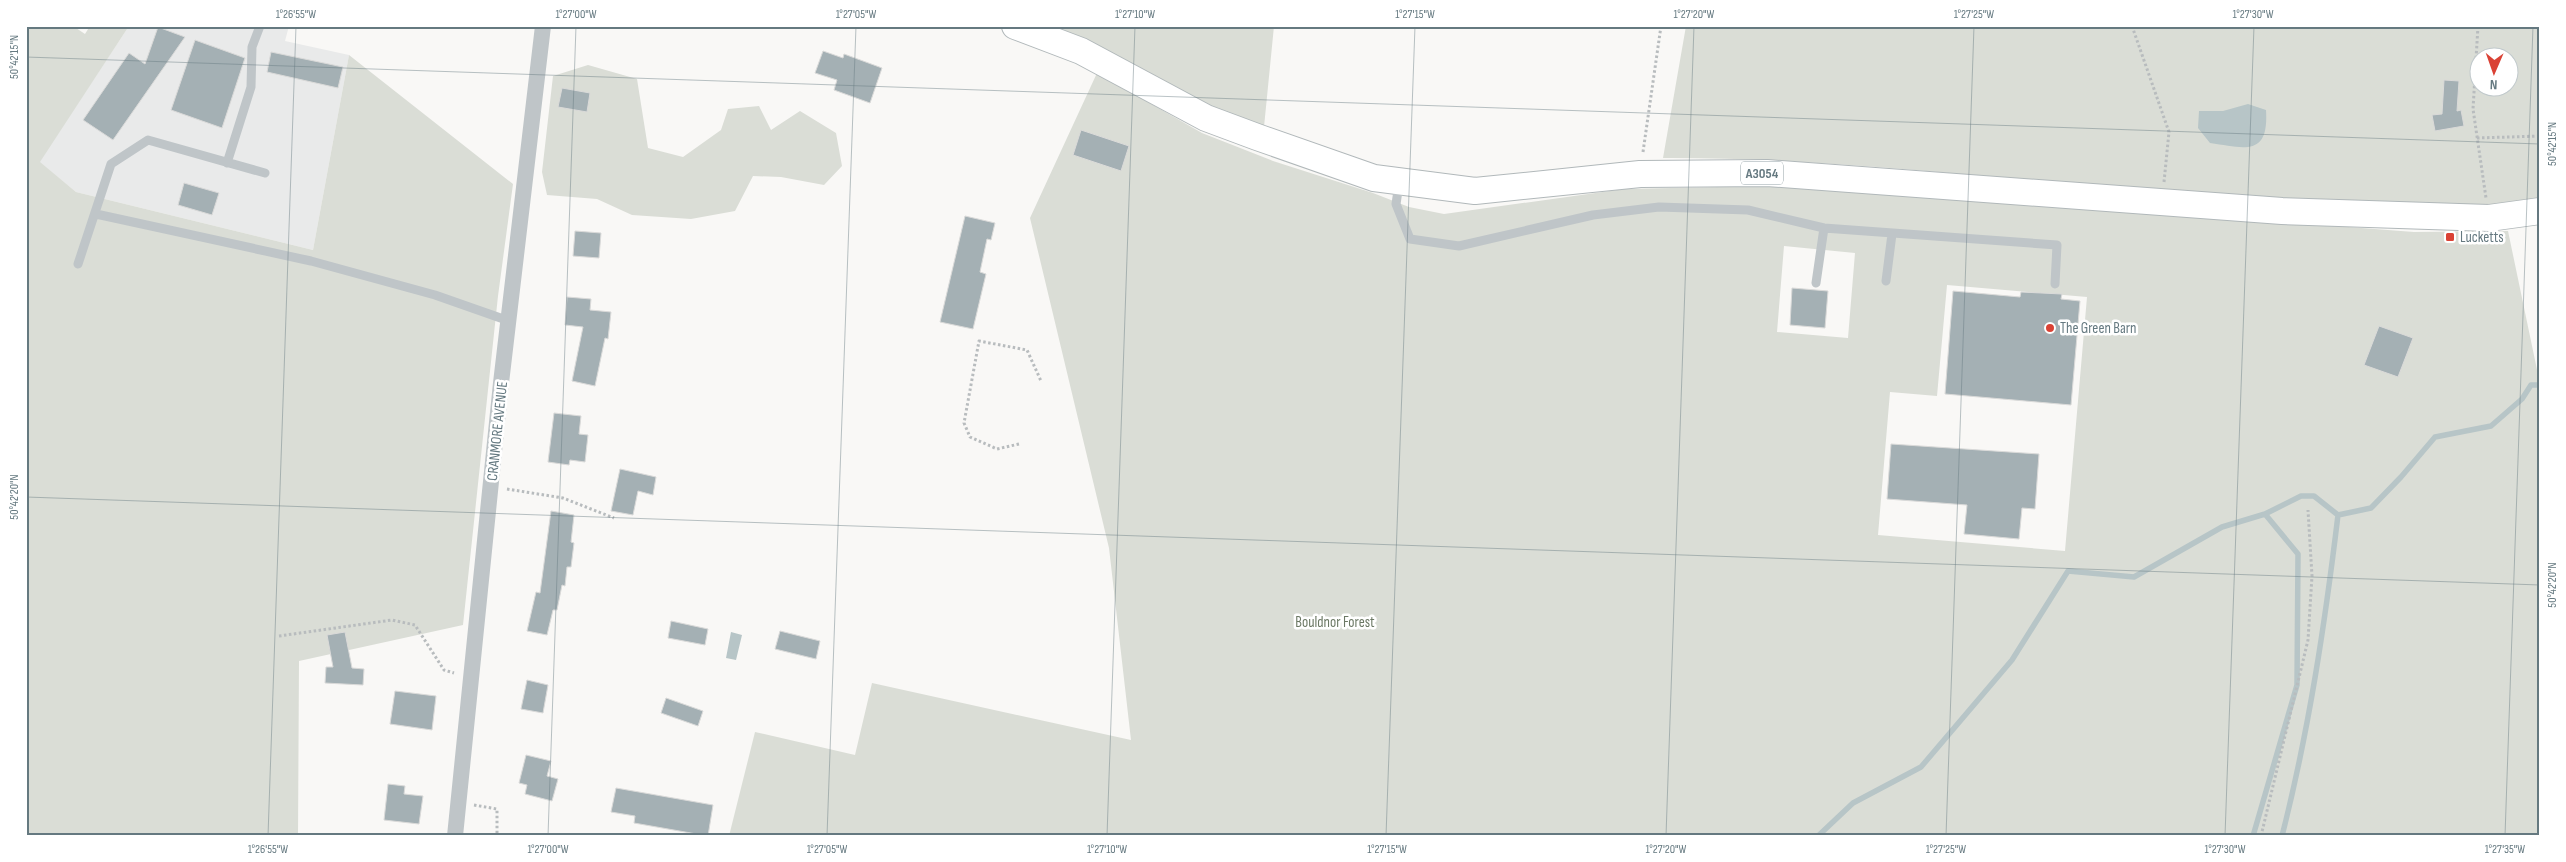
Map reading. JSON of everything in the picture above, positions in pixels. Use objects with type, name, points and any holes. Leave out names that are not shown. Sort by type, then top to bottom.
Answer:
[{"type":"main road","name":"A3054","points":[[1015,26],[1081,51],[1206,118],[1374,178],[1399,182],[1475,191],[1640,174],[1767,173],[2282,211],[2489,218],[2540,211]]},
{"type":"street","name":"CRANMORE AVENUE","points":[[455,836],[542,26]]},
{"type":"lane","points":[[227,163],[251,86],[252,47],[260,26]]},
{"type":"lane","points":[[78,264],[111,164],[148,140],[265,173]]},
{"type":"lane","points":[[1399,182],[1396,204],[1410,239],[1459,246],[1593,215],[1659,207],[1748,210],[1824,228],[2057,245],[2055,284]]},
{"type":"lane","points":[[96,214],[311,261],[435,295],[509,321]]},
{"type":"lane","points":[[1816,283],[1824,228]]},
{"type":"lane","points":[[1886,281],[1892,234]]},
{"type":"path","points":[[1640,174],[1661,26]]},
{"type":"path","points":[[2132,26],[2169,132],[2162,202]]},
{"type":"path","points":[[2478,26],[2473,109],[2489,218]]},
{"type":"path","points":[[2477,138],[2540,136]]},
{"type":"path","points":[[1019,444],[997,449],[970,436],[964,423],[979,341],[1028,350],[1041,381]]},
{"type":"path","points":[[491,487],[563,498],[614,518]]},
{"type":"path","points":[[2262,836],[2308,640],[2312,576],[2308,510]]},
{"type":"path","points":[[278,636],[392,620],[415,625],[444,670],[472,678]]},
{"type":"path","points":[[459,802],[497,809],[497,836]]},
{"type":"shaded area","points":[[129,26],[289,26],[285,41],[349,55],[313,250],[76,192],[39,162]]},
{"type":"shaded area","points":[[2248,104],[2266,110],[2266,125],[2263,136],[2259,142],[2252,146],[2234,147],[2210,143],[2198,128],[2199,111],[2223,111]]},
{"type":"shaded area","points":[[731,632],[742,635],[736,660],[726,658]]},
{"type":"green space","points":[[26,26],[73,26],[85,34],[90,26],[129,26],[40,162],[76,192],[313,250],[349,55],[513,184],[498,296],[463,625],[299,661],[298,836],[26,836]]},
{"type":"green space","points":[[1046,26],[1274,26],[1264,127],[1210,106]]},
{"type":"green space","points":[[1686,26],[2540,26],[2540,205],[2494,208],[2447,208],[2268,201],[1923,171],[1750,159],[1663,158]]},
{"type":"green space","points":[[588,65],[637,79],[648,148],[683,157],[721,130],[728,109],[759,106],[771,130],[800,111],[836,133],[842,166],[824,185],[781,177],[753,176],[735,211],[691,219],[632,215],[597,199],[547,195],[542,172],[553,76]]},
{"type":"green space","name":"Bouldnor Forest","points":[[1097,73],[1202,133],[1273,161],[1373,193],[1409,207],[1444,214],[1624,189],[1766,186],[2017,202],[2414,232],[2508,231],[2540,384],[2540,836],[729,836],[755,732],[855,755],[872,683],[1131,740],[1109,548],[1030,218]],"holes":[[[1784,246],[1855,253],[1848,338],[1777,332]],[[1947,285],[2087,297],[2065,551],[1878,535],[1890,392],[1937,396]]]},
{"type":"building","points":[[158,27],[185,37],[113,140],[83,120],[129,53],[145,64]]},
{"type":"building","points":[[195,40],[245,58],[222,128],[171,110]]},
{"type":"building","points":[[823,51],[843,58],[844,54],[882,68],[870,103],[834,90],[837,80],[815,73]]},
{"type":"building","points":[[271,52],[343,67],[338,88],[267,72]]},
{"type":"building","points":[[2444,80],[2459,81],[2457,111],[2461,110],[2464,126],[2435,131],[2432,115],[2442,114]]},
{"type":"building","points":[[562,88],[590,93],[587,112],[558,107]]},
{"type":"building","points":[[1081,130],[1129,146],[1121,171],[1073,155]]},
{"type":"building","points":[[184,183],[219,193],[212,215],[178,205]]},
{"type":"building","points":[[965,216],[995,223],[991,240],[987,239],[980,272],[986,274],[973,329],[940,322]]},
{"type":"building","points":[[575,231],[601,233],[599,258],[573,256]]},
{"type":"building","points":[[1792,288],[1828,291],[1825,328],[1790,325]]},
{"type":"building","points":[[1953,291],[2020,297],[2021,292],[2062,294],[2061,299],[2080,301],[2071,405],[1945,394]]},
{"type":"building","points":[[567,297],[591,299],[590,310],[611,312],[608,339],[605,338],[595,386],[572,381],[583,327],[565,325]]},
{"type":"building","points":[[2379,326],[2413,338],[2398,377],[2364,365]]},
{"type":"building","points":[[554,413],[581,416],[579,434],[588,435],[585,462],[570,460],[569,465],[548,462]]},
{"type":"building","points":[[1891,444],[2039,454],[2035,509],[2022,508],[2019,539],[1964,534],[1967,505],[1887,499]]},
{"type":"building","points":[[620,469],[656,477],[653,495],[638,491],[633,515],[611,511]]},
{"type":"building","points":[[551,511],[574,515],[571,542],[574,543],[571,567],[567,567],[565,586],[562,585],[557,610],[553,610],[547,635],[527,631],[536,592],[540,593]]},
{"type":"building","points":[[671,621],[708,629],[705,645],[668,638]]},
{"type":"building","points":[[780,631],[820,641],[816,659],[775,649]]},
{"type":"building","points":[[345,632],[352,668],[364,669],[363,685],[325,683],[326,667],[333,667],[327,635]]},
{"type":"building","points":[[527,680],[548,685],[543,713],[521,709]]},
{"type":"building","points":[[395,691],[436,696],[432,730],[390,724]]},
{"type":"building","points":[[666,698],[703,711],[698,726],[661,713]]},
{"type":"building","points":[[526,755],[551,761],[547,776],[558,779],[552,801],[525,794],[527,785],[519,783]]},
{"type":"building","points":[[388,784],[405,786],[404,794],[423,796],[419,824],[384,820]]},
{"type":"building","points":[[616,788],[713,805],[708,836],[634,823],[635,816],[611,812]]},
{"type":"waterway","points":[[2338,515],[2371,508],[2401,477],[2435,437],[2491,426],[2522,399],[2531,385],[2540,385]]},
{"type":"waterway","points":[[1818,836],[1853,803],[1921,767],[2012,660],[2068,571],[2134,577],[2222,527],[2265,514],[2301,496],[2314,496],[2338,515]]},
{"type":"waterway","points":[[2253,836],[2297,685],[2298,554],[2265,514]]},
{"type":"waterway","points":[[2282,836],[2292,796],[2315,676],[2328,596],[2338,515]]},
{"type":"place","name":"Lucketts","points":[[2450,237]]},
{"type":"place","name":"The Green Barn","points":[[2050,328]]}]
